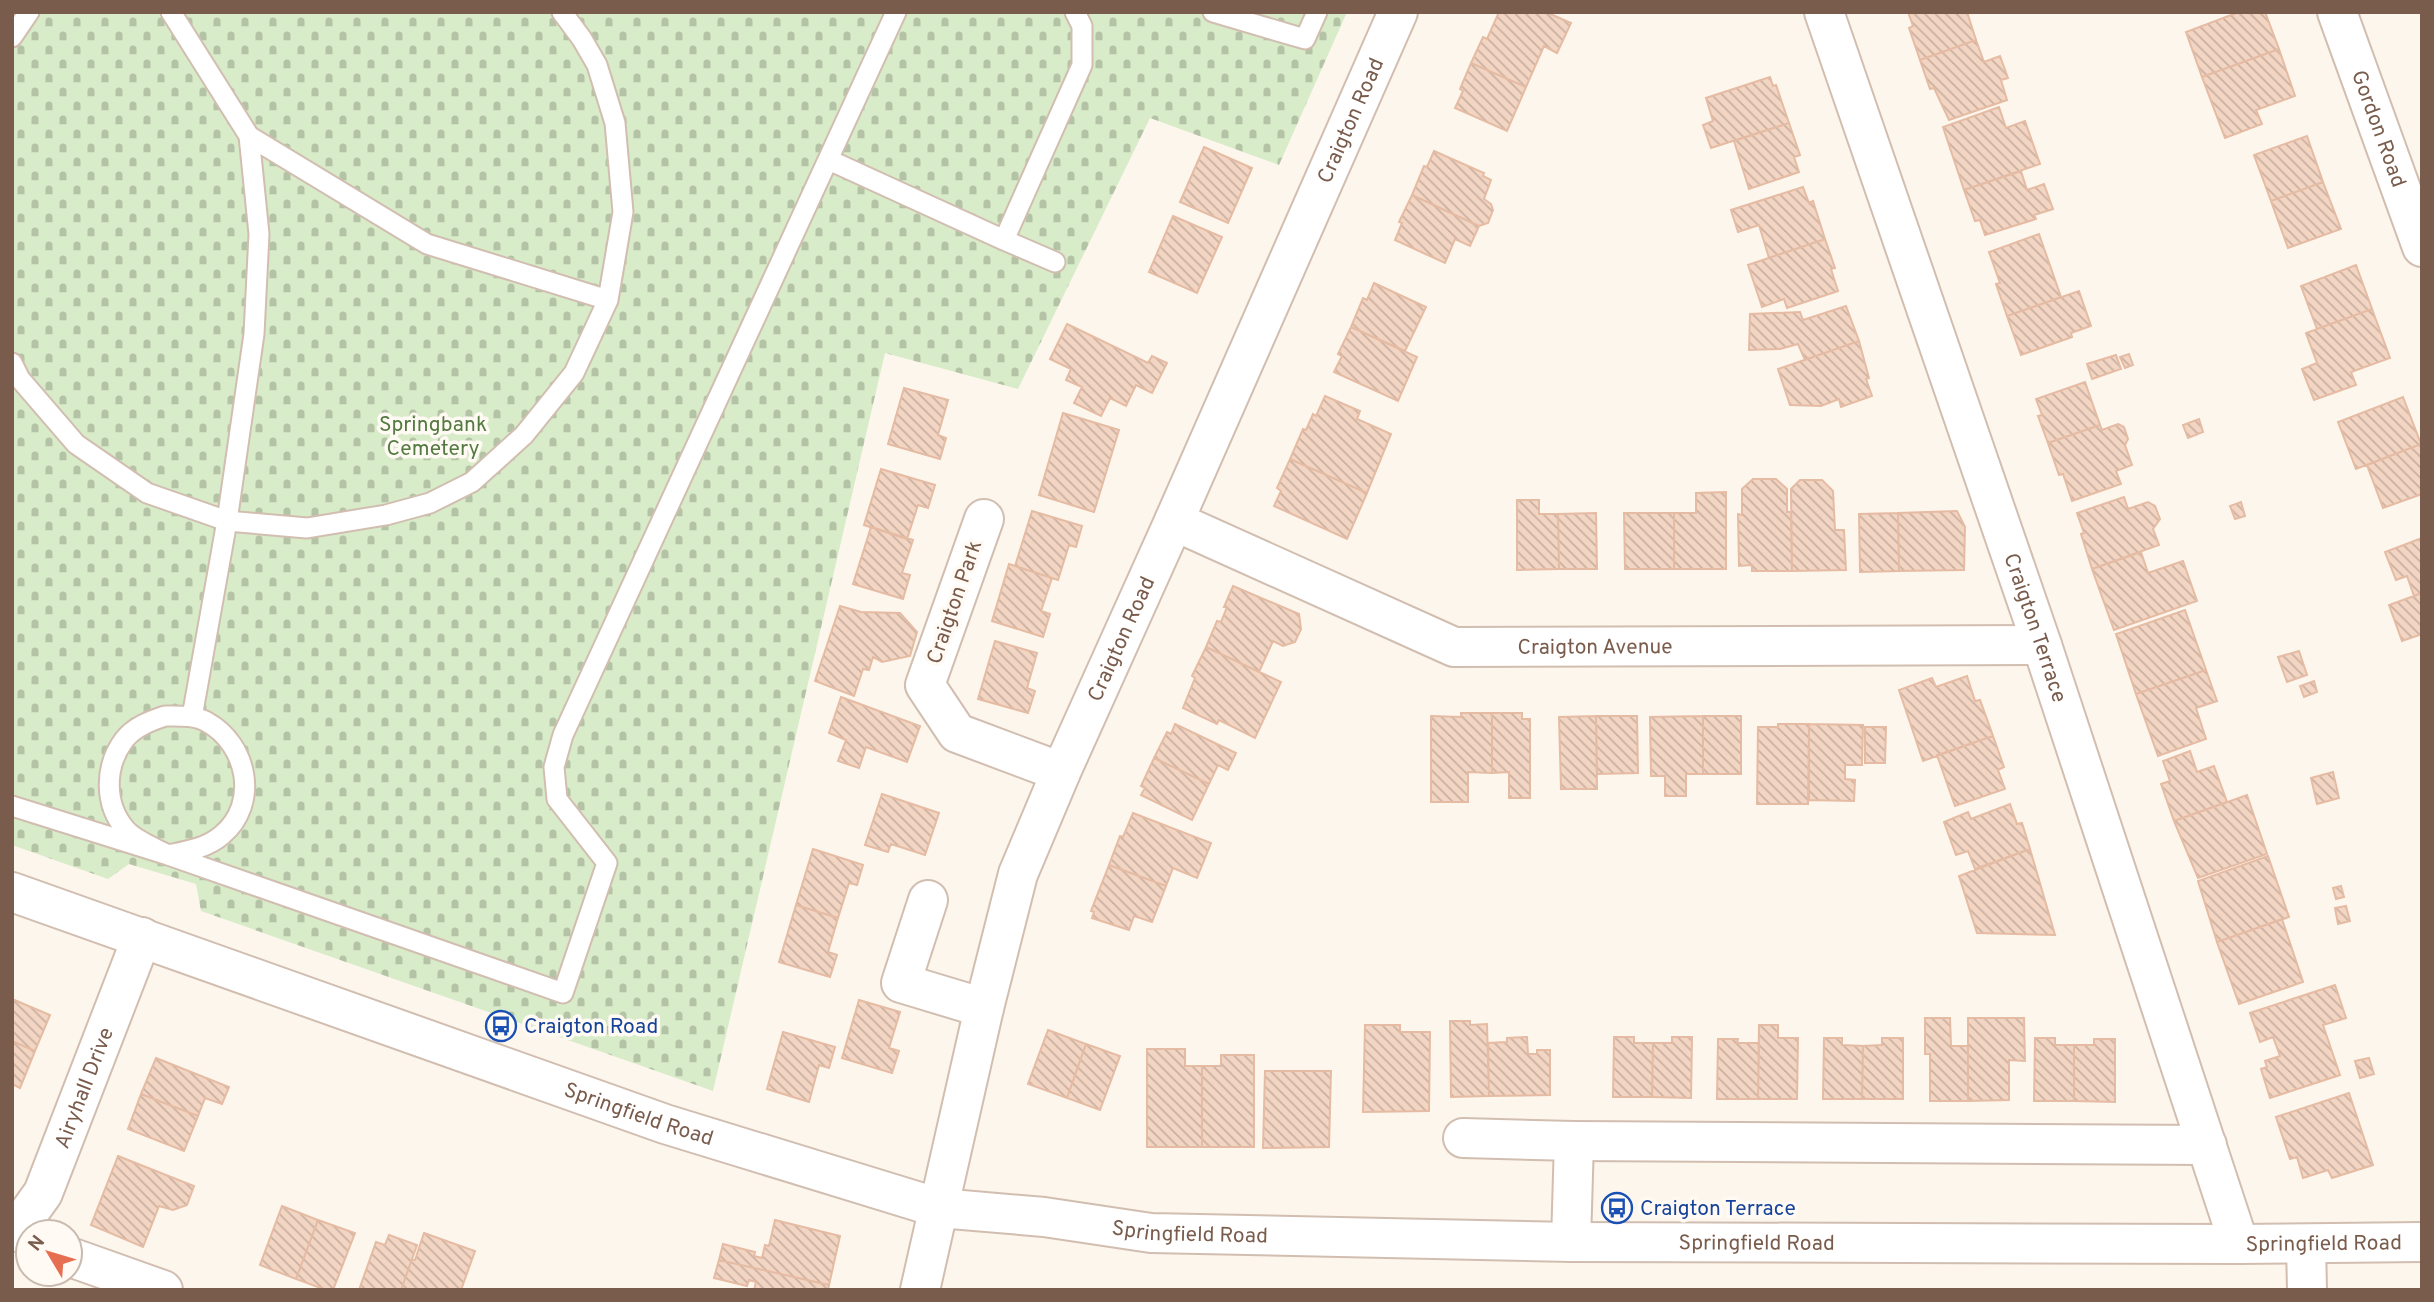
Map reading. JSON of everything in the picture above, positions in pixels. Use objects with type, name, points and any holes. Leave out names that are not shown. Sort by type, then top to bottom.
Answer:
[{"type":"street","name":"Craigton Road","points":[[920,1290],[984,1008],[1018,874],[1398,12]]},
{"type":"street","name":"Craigton Terrace","points":[[1824,12],[2042,645],[2239,1244]]},
{"type":"street","name":"Gordon Road","points":[[2337,12],[2422,247]]},
{"type":"street","name":"Craigton Park","points":[[984,519],[925,685],[957,733],[1061,772]]},
{"type":"street","name":"Craigton Avenue","points":[[1174,521],[1454,647],[2042,645]]},
{"type":"street","name":"Springfield Road","points":[[12,892],[665,1124],[939,1208],[1044,1217],[1150,1233],[1571,1242],[2422,1242]]},
{"type":"street","points":[[928,900],[901,983],[984,1008]]},
{"type":"street","name":"Airyhall Drive","points":[[28,1218],[43,1193],[142,937]]},
{"type":"street","points":[[1463,1138],[2207,1145]]},
{"type":"street","points":[[1571,1242],[1574,1141]]},
{"type":"street","points":[[2306,1244],[2307,1290]]},
{"type":"street","points":[[84,1262],[163,1290]]},
{"type":"lane","points":[[12,37],[29,12]]},
{"type":"lane","points":[[171,12],[249,136],[259,234],[254,334],[227,521],[192,717]]},
{"type":"lane","points":[[12,363],[20,379],[76,444],[147,493],[227,521],[307,528],[386,515],[430,503],[472,482],[524,435],[574,373],[608,300],[623,212],[615,123],[597,65],[562,12]]},
{"type":"lane","points":[[12,806],[168,855],[564,993],[607,863],[557,799],[554,766],[563,735],[896,12]]},
{"type":"lane","points":[[1004,240],[1082,65],[1082,26],[1075,12]]},
{"type":"lane","points":[[1213,12],[1305,39],[1317,12]]},
{"type":"lane","points":[[249,136],[427,244],[608,300]]},
{"type":"lane","points":[[829,160],[1055,262]]},
{"type":"lane","points":[[165,716],[192,717],[206,721],[225,734],[239,754],[246,777],[244,801],[239,815],[224,834],[204,847],[168,855],[128,832],[114,812],[108,789],[111,765],[124,739],[143,724],[165,716]]},
{"type":"green space","name":"Springbank Cemetery","points":[[12,12],[1347,12],[1279,165],[1150,118],[1018,389],[885,353],[713,1091],[201,911],[196,884],[129,864],[108,879],[12,845]]},
{"type":"building","points":[[1499,12],[1546,12],[1571,23],[1557,53],[1544,46],[1526,87],[1471,63],[1483,37],[1487,39]]},
{"type":"building","points":[[1908,12],[1967,12],[1976,40],[1920,60],[1909,28],[1913,26]]},
{"type":"building","points":[[2239,12],[2265,12],[2279,49],[2202,77],[2186,32]]},
{"type":"building","points":[[1976,40],[1984,62],[2000,56],[2008,78],[2001,80],[2007,100],[1949,120],[1934,88],[1930,89],[1920,60]]},
{"type":"building","points":[[2279,49],[2295,96],[2256,110],[2262,124],[2225,138],[2202,77]]},
{"type":"building","points":[[1471,63],[1526,87],[1507,131],[1455,108]]},
{"type":"building","points":[[1770,77],[1773,86],[1776,85],[1789,123],[1711,148],[1703,125],[1713,121],[1706,98]]},
{"type":"building","points":[[1999,107],[2006,128],[2025,121],[2040,164],[1964,190],[1943,127]]},
{"type":"building","points":[[1789,123],[1800,155],[1794,157],[1799,172],[1749,189],[1734,141]]},
{"type":"building","points":[[2307,136],[2323,182],[2271,201],[2254,155]]},
{"type":"building","points":[[1204,147],[1252,168],[1228,223],[1180,202]]},
{"type":"building","points":[[1434,151],[1484,173],[1483,176],[1491,180],[1484,199],[1491,204],[1493,210],[1488,223],[1479,226],[1412,195],[1424,166],[1427,167]]},
{"type":"building","points":[[2021,171],[2027,190],[2044,184],[2053,209],[2034,215],[2036,219],[1985,235],[1980,220],[1975,221],[1964,190]]},
{"type":"building","points":[[2323,182],[2341,229],[2288,248],[2271,201]]},
{"type":"building","points":[[1803,187],[1809,203],[1813,201],[1825,239],[1769,258],[1759,225],[1738,232],[1731,210]]},
{"type":"building","points":[[1412,195],[1479,226],[1470,246],[1455,239],[1445,263],[1395,240],[1402,223],[1399,222]]},
{"type":"building","points":[[1173,216],[1222,237],[1197,293],[1149,272]]},
{"type":"building","points":[[2039,234],[2061,297],[2007,316],[1996,284],[2000,283],[1989,252]]},
{"type":"building","points":[[1825,239],[1835,268],[1831,269],[1838,291],[1787,308],[1784,299],[1762,307],[1748,265]]},
{"type":"building","points":[[2356,265],[2372,309],[2317,329],[2301,286]]},
{"type":"building","points":[[1374,283],[1426,307],[1405,351],[1351,327],[1363,298],[1367,300]]},
{"type":"building","points":[[2079,291],[2091,326],[2071,333],[2072,337],[2021,355],[2007,316]]},
{"type":"building","points":[[1846,306],[1859,341],[1805,360],[1798,344],[1780,349],[1749,350],[1750,314],[1800,312],[1803,320]]},
{"type":"building","points":[[2372,309],[2390,358],[2351,372],[2356,385],[2314,400],[2302,369],[2317,363],[2306,333]]},
{"type":"building","points":[[1067,324],[1148,363],[1152,356],[1167,363],[1152,393],[1136,385],[1126,406],[1110,398],[1101,416],[1074,403],[1082,387],[1066,380],[1071,369],[1050,359]]},
{"type":"building","points":[[1351,327],[1417,357],[1398,401],[1334,372],[1342,356],[1338,354]]},
{"type":"building","points":[[1859,341],[1872,396],[1841,407],[1839,399],[1821,406],[1790,405],[1778,369]]},
{"type":"building","points":[[2129,354],[2133,365],[2125,368],[2120,357]]},
{"type":"building","points":[[2116,355],[2121,369],[2092,379],[2087,364]]},
{"type":"building","points":[[2085,382],[2100,425],[2048,443],[2038,416],[2042,415],[2036,399]]},
{"type":"building","points":[[904,388],[948,400],[938,435],[946,438],[940,459],[888,444]]},
{"type":"building","points":[[1325,396],[1360,411],[1357,419],[1391,434],[1367,493],[1290,459],[1303,429],[1306,430],[1313,414],[1316,416]]},
{"type":"building","points":[[2403,397],[2421,444],[2356,469],[2338,422]]},
{"type":"building","points":[[1063,413],[1119,430],[1094,512],[1039,495]]},
{"type":"building","points":[[2199,419],[2203,432],[2188,438],[2183,425]]},
{"type":"building","points":[[2118,424],[2124,427],[2128,439],[2125,445],[2132,465],[2116,471],[2121,484],[2072,501],[2048,443],[2100,425],[2102,430]]},
{"type":"building","points":[[2421,444],[2422,494],[2383,508],[2367,465]]},
{"type":"building","points":[[1290,459],[1367,493],[1347,539],[1274,506],[1281,491],[1277,488]]},
{"type":"building","points":[[881,469],[935,485],[928,508],[918,505],[907,539],[864,525]]},
{"type":"building","points":[[1753,479],[1776,479],[1787,489],[1787,512],[1791,512],[1792,571],[1752,571],[1752,565],[1739,566],[1738,514],[1742,515],[1742,489]]},
{"type":"building","points":[[1800,480],[1822,480],[1833,491],[1835,530],[1844,530],[1846,570],[1792,571],[1791,489]]},
{"type":"building","points":[[1726,492],[1726,569],[1674,569],[1674,513],[1696,513],[1696,493]]},
{"type":"building","points":[[2124,497],[2128,509],[2148,502],[2155,506],[2160,519],[2153,529],[2159,545],[2092,569],[2077,513]]},
{"type":"building","points":[[1517,500],[1539,500],[1539,514],[1558,514],[1559,569],[1517,570]]},
{"type":"building","points":[[2241,502],[2245,516],[2235,519],[2230,506]]},
{"type":"building","points":[[1032,511],[1082,526],[1076,547],[1069,545],[1058,580],[1015,566]]},
{"type":"building","points":[[1957,511],[1965,527],[1964,570],[1899,571],[1898,513]]},
{"type":"building","points":[[1596,513],[1597,569],[1559,569],[1558,514]]},
{"type":"building","points":[[1624,513],[1674,513],[1674,569],[1625,569]]},
{"type":"building","points":[[1898,513],[1899,571],[1860,572],[1859,514]]},
{"type":"building","points":[[871,527],[913,540],[902,573],[910,575],[903,599],[853,584]]},
{"type":"building","points":[[2422,538],[2422,593],[2414,596],[2407,576],[2396,580],[2385,552]]},
{"type":"building","points":[[2141,552],[2148,573],[2183,561],[2197,601],[2114,630],[2092,569]]},
{"type":"building","points":[[1009,564],[1052,578],[1041,611],[1050,614],[1043,637],[992,621]]},
{"type":"building","points":[[1233,586],[1299,614],[1301,629],[1295,642],[1283,646],[1273,641],[1259,672],[1206,647],[1217,621],[1221,622]]},
{"type":"building","points":[[2422,593],[2422,634],[2402,641],[2389,605]]},
{"type":"building","points":[[840,606],[861,612],[900,613],[917,632],[910,656],[882,662],[873,657],[869,670],[863,669],[854,696],[815,681]]},
{"type":"building","points":[[2185,610],[2206,670],[2136,694],[2116,634]]},
{"type":"building","points":[[995,641],[1037,653],[1027,688],[1035,691],[1028,713],[978,699]]},
{"type":"building","points":[[1206,647],[1281,682],[1255,738],[1219,720],[1217,724],[1183,708],[1195,678],[1192,676]]},
{"type":"building","points":[[2299,651],[2307,675],[2287,682],[2278,657]]},
{"type":"building","points":[[2206,670],[2217,701],[2196,708],[2206,739],[2158,756],[2136,694]]},
{"type":"building","points":[[1967,676],[1975,701],[1980,700],[1993,736],[1923,761],[1899,690],[1932,678],[1936,687]]},
{"type":"building","points":[[2314,681],[2317,692],[2304,697],[2300,686]]},
{"type":"building","points":[[841,697],[920,726],[907,762],[866,747],[859,768],[838,761],[846,740],[829,733]]},
{"type":"building","points":[[1461,713],[1492,713],[1492,773],[1468,772],[1468,802],[1431,802],[1431,716],[1461,717]]},
{"type":"building","points":[[1492,713],[1522,713],[1522,719],[1530,719],[1530,798],[1509,798],[1509,772],[1492,773]]},
{"type":"building","points":[[1596,716],[1637,716],[1638,773],[1597,774]]},
{"type":"building","points":[[1596,716],[1597,789],[1561,789],[1559,717]]},
{"type":"building","points":[[1703,716],[1741,716],[1741,774],[1703,774]]},
{"type":"building","points":[[1703,716],[1703,774],[1686,774],[1686,796],[1665,796],[1665,776],[1651,776],[1650,717]]},
{"type":"building","points":[[1175,724],[1236,753],[1228,770],[1218,765],[1209,784],[1154,758],[1167,732],[1171,734]]},
{"type":"building","points":[[1778,724],[1809,724],[1808,804],[1757,804],[1758,727],[1778,727]]},
{"type":"building","points":[[1809,724],[1863,725],[1862,765],[1845,765],[1845,779],[1855,780],[1854,801],[1809,800]]},
{"type":"building","points":[[1865,727],[1886,727],[1885,763],[1865,763]]},
{"type":"building","points":[[1993,736],[2004,767],[1998,770],[2005,789],[1955,806],[1937,755]]},
{"type":"building","points":[[2190,751],[2197,772],[2214,766],[2227,802],[2174,821],[2161,784],[2170,781],[2163,761]]},
{"type":"building","points":[[1154,758],[1209,784],[1192,820],[1141,795],[1145,788],[1141,786]]},
{"type":"building","points":[[2333,772],[2339,798],[2317,804],[2311,778]]},
{"type":"building","points":[[882,794],[939,813],[925,855],[891,844],[888,852],[865,845]]},
{"type":"building","points":[[2247,795],[2267,854],[2198,878],[2174,821]]},
{"type":"building","points":[[2010,804],[2017,824],[2022,823],[2030,849],[1975,869],[1968,851],[1956,855],[1944,822],[1968,812],[1971,819]]},
{"type":"building","points":[[1133,813],[1211,843],[1197,878],[1173,868],[1166,886],[1109,865],[1120,836],[1123,837]]},
{"type":"building","points":[[813,849],[863,865],[857,885],[849,883],[838,918],[796,905]]},
{"type":"building","points":[[2030,849],[2055,935],[1977,933],[1959,876]]},
{"type":"building","points":[[2268,856],[2289,917],[2217,942],[2198,881]]},
{"type":"building","points":[[1109,865],[1166,886],[1152,922],[1134,916],[1129,930],[1092,918],[1094,912],[1091,911]]},
{"type":"building","points":[[2341,886],[2344,897],[2336,899],[2333,888]]},
{"type":"building","points":[[796,905],[838,918],[828,952],[837,955],[830,977],[779,962]]},
{"type":"building","points":[[2346,906],[2350,921],[2338,924],[2335,908]]},
{"type":"building","points":[[2282,919],[2303,982],[2239,1004],[2217,942]]},
{"type":"building","points":[[2335,985],[2346,1018],[2323,1025],[2340,1075],[2270,1098],[2261,1069],[2267,1067],[2265,1061],[2280,1056],[2273,1037],[2260,1042],[2250,1013]]},
{"type":"building","points":[[12,999],[50,1015],[35,1051],[12,1041]]},
{"type":"building","points":[[859,1000],[900,1012],[889,1048],[899,1051],[892,1073],[842,1058]]},
{"type":"building","points":[[1925,1018],[1950,1018],[1951,1046],[1968,1046],[1968,1101],[1930,1101],[1930,1054],[1925,1054]]},
{"type":"building","points":[[1968,1018],[2024,1018],[2025,1061],[2009,1060],[2009,1100],[1968,1101]]},
{"type":"building","points":[[1450,1021],[1470,1021],[1470,1025],[1487,1024],[1489,1096],[1451,1097]]},
{"type":"building","points":[[1365,1025],[1400,1025],[1400,1032],[1430,1032],[1429,1111],[1363,1112]]},
{"type":"building","points":[[1759,1025],[1778,1025],[1778,1038],[1798,1038],[1797,1099],[1758,1099]]},
{"type":"building","points":[[1048,1030],[1086,1044],[1067,1098],[1028,1084]]},
{"type":"building","points":[[783,1032],[835,1047],[829,1068],[819,1065],[809,1102],[767,1089]]},
{"type":"building","points":[[1527,1037],[1528,1054],[1537,1054],[1537,1050],[1550,1050],[1550,1095],[1489,1096],[1488,1043]]},
{"type":"building","points":[[1614,1037],[1634,1037],[1634,1043],[1653,1043],[1652,1097],[1613,1097]]},
{"type":"building","points":[[1672,1037],[1692,1037],[1691,1098],[1652,1097],[1653,1043],[1672,1043]]},
{"type":"building","points":[[1824,1038],[1842,1038],[1842,1045],[1863,1046],[1862,1099],[1823,1099]]},
{"type":"building","points":[[1882,1038],[1903,1038],[1903,1099],[1862,1099],[1863,1046],[1882,1045]]},
{"type":"building","points":[[2035,1038],[2055,1038],[2055,1045],[2074,1045],[2074,1101],[2034,1101]]},
{"type":"building","points":[[1718,1039],[1738,1039],[1737,1043],[1759,1043],[1758,1099],[1717,1099]]},
{"type":"building","points":[[2094,1039],[2115,1039],[2115,1102],[2074,1101],[2074,1045],[2094,1045]]},
{"type":"building","points":[[12,1041],[35,1051],[20,1088],[12,1084]]},
{"type":"building","points":[[1086,1044],[1120,1056],[1100,1110],[1067,1098]]},
{"type":"building","points":[[1147,1049],[1185,1049],[1185,1066],[1202,1066],[1202,1147],[1147,1147]]},
{"type":"building","points":[[1221,1055],[1254,1055],[1254,1147],[1202,1147],[1202,1066],[1221,1066]]},
{"type":"building","points":[[156,1058],[229,1087],[222,1104],[205,1098],[198,1116],[141,1094]]},
{"type":"building","points":[[2369,1058],[2374,1074],[2360,1078],[2355,1061]]},
{"type":"building","points":[[1265,1071],[1331,1071],[1329,1147],[1263,1148]]},
{"type":"building","points":[[2349,1093],[2373,1165],[2332,1178],[2328,1170],[2303,1178],[2297,1157],[2290,1159],[2276,1117]]},
{"type":"building","points":[[141,1094],[198,1116],[184,1151],[128,1129]]},
{"type":"building","points":[[118,1156],[194,1186],[187,1205],[173,1210],[159,1206],[143,1247],[91,1225]]},
{"type":"building","points":[[282,1206],[318,1220],[296,1279],[260,1265]]},
{"type":"building","points":[[318,1220],[355,1233],[333,1290],[296,1279]]},
{"type":"building","points":[[775,1220],[840,1236],[829,1285],[719,1260],[723,1244],[755,1252],[754,1256],[762,1258],[765,1245],[769,1246]]},
{"type":"building","points":[[424,1233],[475,1251],[461,1290],[401,1290]]},
{"type":"building","points":[[389,1235],[417,1245],[401,1290],[359,1290],[376,1242],[385,1245]]},
{"type":"building","points":[[719,1260],[829,1285],[828,1290],[754,1290],[756,1282],[749,1280],[747,1286],[714,1278]]},
{"type":"place","name":"Craigton Road","points":[[501,1026]]},
{"type":"place","name":"Craigton Terrace","points":[[1617,1208]]}]
